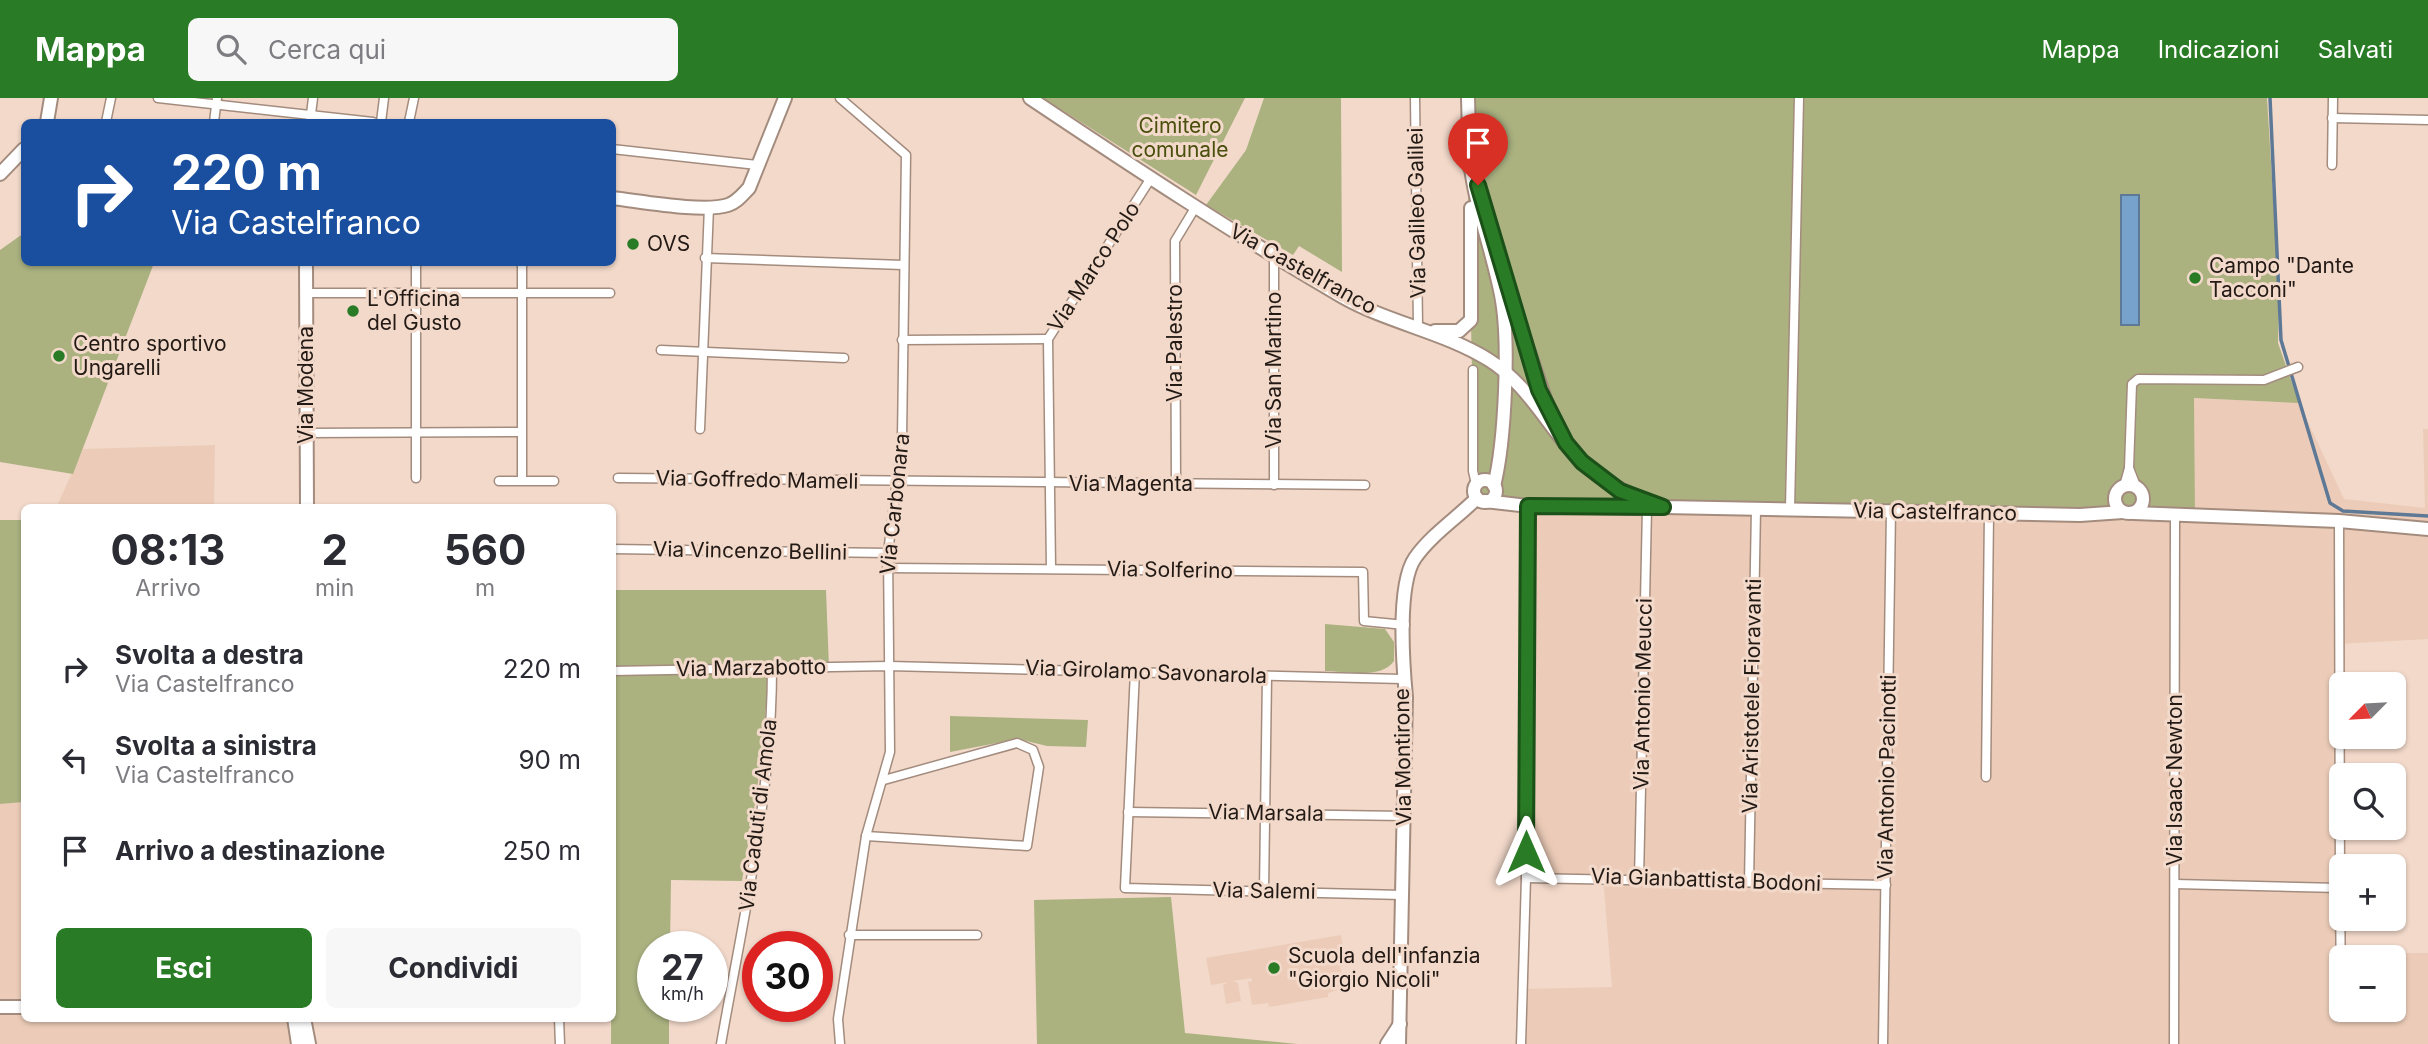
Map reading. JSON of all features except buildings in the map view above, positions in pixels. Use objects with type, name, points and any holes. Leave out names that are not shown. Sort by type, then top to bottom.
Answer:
[{"type":"street","points":[[48,119],[51,98]]},
{"type":"street","points":[[107,119],[111,98]]},
{"type":"street","points":[[159,98],[216,102],[311,119],[313,98]]},
{"type":"street","points":[[381,119],[384,98]]},
{"type":"street","points":[[410,119],[414,98]]},
{"type":"street","points":[[616,198],[709,207],[728,205],[740,199],[749,188],[785,98]]},
{"type":"street","name":"Via Carbonara","points":[[840,98],[906,155],[902,439],[887,568],[892,723],[884,780],[866,836],[849,935],[838,1019],[840,1044]]},
{"type":"street","name":"Via Castelfranco","points":[[1030,98],[1195,208],[1345,298],[1487,358],[1504,370],[1534,401],[1582,462],[1620,491],[1663,507]]},
{"type":"street","name":"Via Galileo Galilei","points":[[1415,98],[1421,329]]},
{"type":"street","points":[[1421,329],[1448,333],[1459,331],[1471,320],[1468,98]]},
{"type":"street","points":[[1790,509],[1798,98]]},
{"type":"street","points":[[2333,98],[2333,165]]},
{"type":"street","points":[[2332,118],[2428,120]]},
{"type":"street","points":[[616,149],[757,165]]},
{"type":"street","points":[[0,174],[21,152]]},
{"type":"street","points":[[1470,160],[1476,206],[1501,296],[1504,370],[1501,426],[1484,484],[1474,490],[1481,500]]},
{"type":"street","name":"Via Castelfranco","points":[[1470,160],[1530,363],[1549,412],[1566,443]]},
{"type":"street","name":"Via Marco Polo","points":[[1051,568],[1048,339],[1151,178]]},
{"type":"street","points":[[700,429],[709,207]]},
{"type":"street","name":"Via Palestro","points":[[1176,484],[1175,241],[1195,208]]},
{"type":"street","name":"Via San Martino","points":[[1273,485],[1274,255]]},
{"type":"street","points":[[705,258],[903,265]]},
{"type":"street","name":"Via Modena","points":[[306,266],[307,504]]},
{"type":"street","points":[[416,266],[416,478]]},
{"type":"street","points":[[522,266],[522,480]]},
{"type":"street","points":[[306,293],[610,293]]},
{"type":"street","points":[[902,340],[1048,339]]},
{"type":"street","points":[[661,350],[844,358]]},
{"type":"street","points":[[2130,486],[2132,384],[2138,379],[2264,380],[2298,368]]},
{"type":"street","points":[[1473,370],[1473,471],[1484,484]]},
{"type":"street","points":[[306,433],[520,432]]},
{"type":"street","name":"Via Goffredo Mameli","points":[[618,478],[896,482]]},
{"type":"street","points":[[499,481],[554,481]]},
{"type":"street","name":"Via Magenta","points":[[896,482],[1365,485]]},
{"type":"street","name":"Via Montirone","points":[[1399,1044],[1406,696],[1402,679],[1406,573],[1414,559],[1481,500],[1492,498],[1484,484]]},
{"type":"street","points":[[2130,486],[2143,494],[2143,502],[2129,512],[2115,499],[2118,490],[2130,486]]},
{"type":"street","name":"Via Castelfranco","points":[[2080,515],[2115,499]]},
{"type":"street","name":"Via Castelfranco","points":[[1481,500],[1528,506],[2080,515],[2129,512],[2339,521],[2428,529]]},
{"type":"street","name":"Via Castelfranco","points":[[2143,502],[2175,516]]},
{"type":"street","points":[[1521,1044],[1526,878],[1528,506]]},
{"type":"street","name":"Via Antonio Meucci","points":[[1639,880],[1647,508]]},
{"type":"street","name":"Via Aristotele Fioravanti","points":[[1749,882],[1756,509]]},
{"type":"street","name":"Via Antonio Pacinotti","points":[[1883,1044],[1891,510]]},
{"type":"street","points":[[1986,777],[1989,512]]},
{"type":"street","name":"Via Isaac Newton","points":[[2174,1044],[2175,516]]},
{"type":"street","points":[[2339,521],[2340,854]]},
{"type":"street","name":"Via Vincenzo Bellini","points":[[616,549],[888,553]]},
{"type":"street","name":"Via Solferino","points":[[887,568],[1363,572],[1364,621],[1405,625]]},
{"type":"street","name":"Via Marzabotto","points":[[616,671],[889,666]]},
{"type":"street","name":"Via Girolamo Savonarola","points":[[889,666],[1402,679]]},
{"type":"street","name":"Via Caduti di Amola","points":[[721,1044],[755,873],[771,726],[772,668]]},
{"type":"street","points":[[1128,812],[1135,671]]},
{"type":"street","points":[[1264,891],[1267,676]]},
{"type":"street","points":[[866,836],[1027,846],[1039,767],[1033,750],[1017,743],[884,780]]},
{"type":"street","name":"Via Marsala","points":[[1128,812],[1404,816]]},
{"type":"street","name":"Via Salemi","points":[[1128,812],[1125,888],[1403,895]]},
{"type":"street","name":"Via Gianbattista Bodoni","points":[[1526,878],[1886,885]]},
{"type":"street","points":[[2175,884],[2329,888]]},
{"type":"street","points":[[849,935],[977,935]]},
{"type":"street","points":[[0,1007],[21,1007]]},
{"type":"street","points":[[295,1022],[302,1043]]},
{"type":"street","points":[[302,1043],[304,1022]]},
{"type":"street","points":[[559,1022],[560,1044]]},
{"type":"street","points":[[1387,1044],[1400,1024]]},
{"type":"shaded area","points":[[2194,398],[2299,403],[2344,499],[2425,508],[2423,429],[2428,429],[2428,639],[2339,644],[2339,672],[2329,672],[2329,749],[2341,749],[2341,763],[2329,763],[2329,840],[2342,840],[2342,854],[2329,854],[2329,931],[2344,931],[2344,945],[2329,945],[2329,1022],[2406,1022],[2406,953],[2428,953],[2428,1044],[1525,1044],[1523,989],[1612,987],[1603,876],[1524,877],[1526,508],[2194,517]]},
{"type":"shaded area","points":[[215,445],[214,504],[58,504],[83,449]]},
{"type":"shaded area","points":[[21,802],[21,1022],[287,1022],[291,1027],[291,1044],[0,1044],[0,804]]},
{"type":"shaded area","name":"Scuola dell'infanzia \"Giorgio Nicoli\"","points":[[1341,935],[1346,963],[1340,964],[1344,988],[1328,993],[1328,997],[1269,1007],[1268,1003],[1252,1005],[1248,982],[1252,981],[1251,978],[1233,981],[1238,983],[1241,1001],[1226,1004],[1223,985],[1229,982],[1211,985],[1206,958]]},
{"type":"green space","name":"Cimitero comunale","points":[[1043,98],[1245,98],[1196,195]]},
{"type":"green space","points":[[1264,98],[1341,98],[1342,272],[1299,246],[1293,255],[1206,205],[1246,150]]},
{"type":"green space","points":[[1466,98],[2267,98],[2279,291],[2278,343],[2299,403],[2194,398],[2195,517],[1475,507]]},
{"type":"green space","name":"Centro sportivo Ungarelli","points":[[21,235],[21,266],[153,266],[73,474],[0,462],[0,250]]},
{"type":"green space","points":[[0,520],[21,520],[21,802],[0,804]]},
{"type":"green space","points":[[616,590],[826,590],[829,668],[770,669],[757,791],[742,881],[671,880],[670,931],[637,931],[637,1022],[669,1022],[669,1044],[611,1044],[611,1022],[616,1022]]},
{"type":"green space","points":[[1325,624],[1385,629],[1394,642],[1394,661],[1381,671],[1372,673],[1325,671]]},
{"type":"green space","points":[[950,716],[1088,720],[1086,747],[1047,746],[1018,739],[950,752]]},
{"type":"green space","points":[[1171,897],[1185,1033],[1297,1044],[1037,1044],[1034,900]]},
{"type":"water","points":[[2121,195],[2139,195],[2139,325],[2121,325]]},
{"type":"waterway","points":[[2270,98],[2281,340],[2330,503],[2343,511],[2428,516]]},
{"type":"place","name":"OVS","points":[[633,244]]},
{"type":"place","name":"Campo \"Dante Tacconi\"","points":[[2195,278]]},
{"type":"place","name":"L'Officina del Gusto","points":[[353,311]]},
{"type":"place","name":"Centro sportivo Ungarelli","points":[[59,356]]},
{"type":"place","name":"Scuola dell'infanzia \"Giorgio Nicoli\"","points":[[1274,968]]},
{"type":"route","points":[[1478,185],[1539,390],[1566,443],[1582,462],[1620,491],[1663,507],[1528,506],[1526,852]]}]
